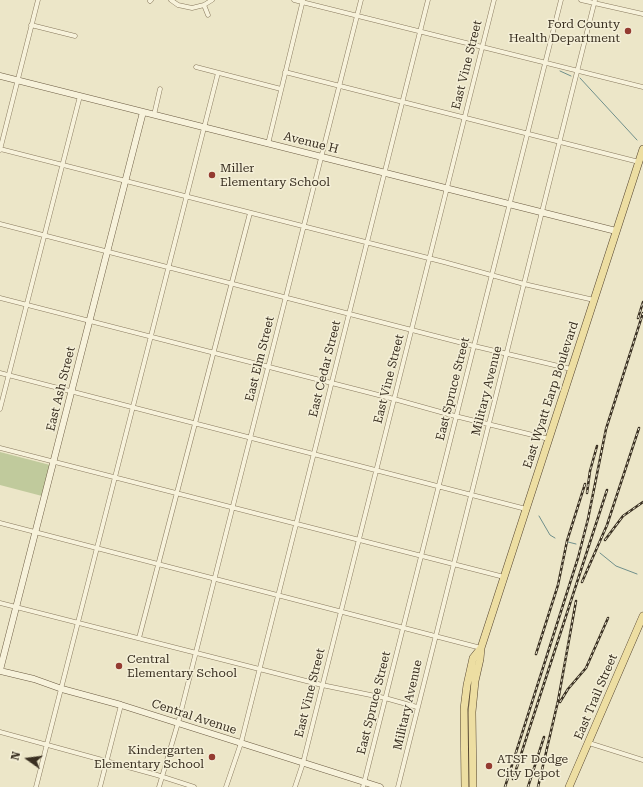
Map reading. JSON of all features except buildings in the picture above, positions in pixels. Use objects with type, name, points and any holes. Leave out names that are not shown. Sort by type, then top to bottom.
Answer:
[{"type":"main road","name":"East Wyatt Earp Boulevard","points":[[473,787],[472,712],[475,681],[481,648],[643,149]]},
{"type":"main road","name":"East Trail Street","points":[[569,787],[643,616]]},
{"type":"main road","name":"East Wyatt Earp Boulevard","points":[[465,787],[464,709],[467,684],[473,658],[481,648]]},
{"type":"street","points":[[38,0],[0,149],[367,242],[524,284],[594,300]]},
{"type":"street","points":[[171,0],[184,8],[197,8],[204,6],[212,0]]},
{"type":"street","points":[[294,0],[303,1],[482,48],[643,87]]},
{"type":"street","name":"East Elm Street","points":[[159,787],[178,723],[196,653],[361,0]]},
{"type":"street","name":"East Cedar Street","points":[[226,787],[241,743],[279,595],[428,0]]},
{"type":"street","name":"East Vine Street","points":[[295,787],[303,763],[494,0]]},
{"type":"street","name":"East Spruce Street","points":[[364,785],[560,0]]},
{"type":"street","points":[[582,0],[643,14]]},
{"type":"street","points":[[268,144],[303,1]]},
{"type":"street","name":"Military Avenue","points":[[398,787],[594,2]]},
{"type":"street","points":[[204,6],[208,14]]},
{"type":"street","points":[[31,25],[75,36]]},
{"type":"street","points":[[196,67],[281,89]]},
{"type":"street","points":[[285,72],[639,162]]},
{"type":"street","points":[[36,787],[218,73]]},
{"type":"street","name":"Avenue H","points":[[0,76],[616,231]]},
{"type":"street","points":[[154,115],[160,89]]},
{"type":"street","points":[[0,410],[80,96]]},
{"type":"street","name":"East Ash Street","points":[[0,671],[143,112]]},
{"type":"street","points":[[139,638],[250,213]]},
{"type":"street","points":[[0,224],[474,346],[571,369]]},
{"type":"street","points":[[0,298],[394,399],[489,425],[549,439]]},
{"type":"street","points":[[0,373],[526,508]]},
{"type":"street","points":[[0,448],[504,577]]},
{"type":"street","points":[[0,523],[481,648]]},
{"type":"street","points":[[0,603],[322,685],[385,698],[417,707]]},
{"type":"street","name":"Central Avenue","points":[[0,671],[34,679],[62,689],[121,705],[303,763],[364,785],[380,787]]},
{"type":"street","points":[[100,787],[121,705]]},
{"type":"street","points":[[0,732],[48,744],[194,787]]},
{"type":"street","points":[[589,743],[643,760]]},
{"type":"green space","points":[[0,452],[50,465],[42,496],[0,485]]},
{"type":"waterway","points":[[560,71],[571,76]]},
{"type":"waterway","points":[[580,78],[637,140]]},
{"type":"waterway","points":[[539,516],[550,535],[555,538]]},
{"type":"waterway","points":[[568,542],[576,544]]},
{"type":"waterway","points":[[600,553],[616,566],[637,574]]},
{"type":"railway","points":[[638,318],[643,302]]},
{"type":"railway","points":[[505,787],[578,558],[588,519],[606,429],[643,313]]},
{"type":"railway","points":[[582,582],[607,525],[639,428]]},
{"type":"railway","points":[[587,493],[590,471],[597,446]]},
{"type":"railway","points":[[536,654],[558,585],[567,541],[585,484]]},
{"type":"railway","points":[[513,779],[607,490]]},
{"type":"railway","points":[[605,540],[623,516],[643,502]]},
{"type":"railway","points":[[538,787],[558,701],[576,601]]},
{"type":"railway","points":[[560,702],[568,689],[586,668],[608,618]]},
{"type":"railway","points":[[528,787],[544,737]]},
{"type":"place","name":"Ford County Health Department","points":[[628,31]]},
{"type":"place","name":"Miller Elementary School","points":[[212,175]]},
{"type":"place","name":"Central Elementary School","points":[[119,666]]},
{"type":"place","name":"Kindergarten Elementary School","points":[[212,757]]},
{"type":"place","name":"ATSF Dodge City Depot","points":[[489,766]]}]
